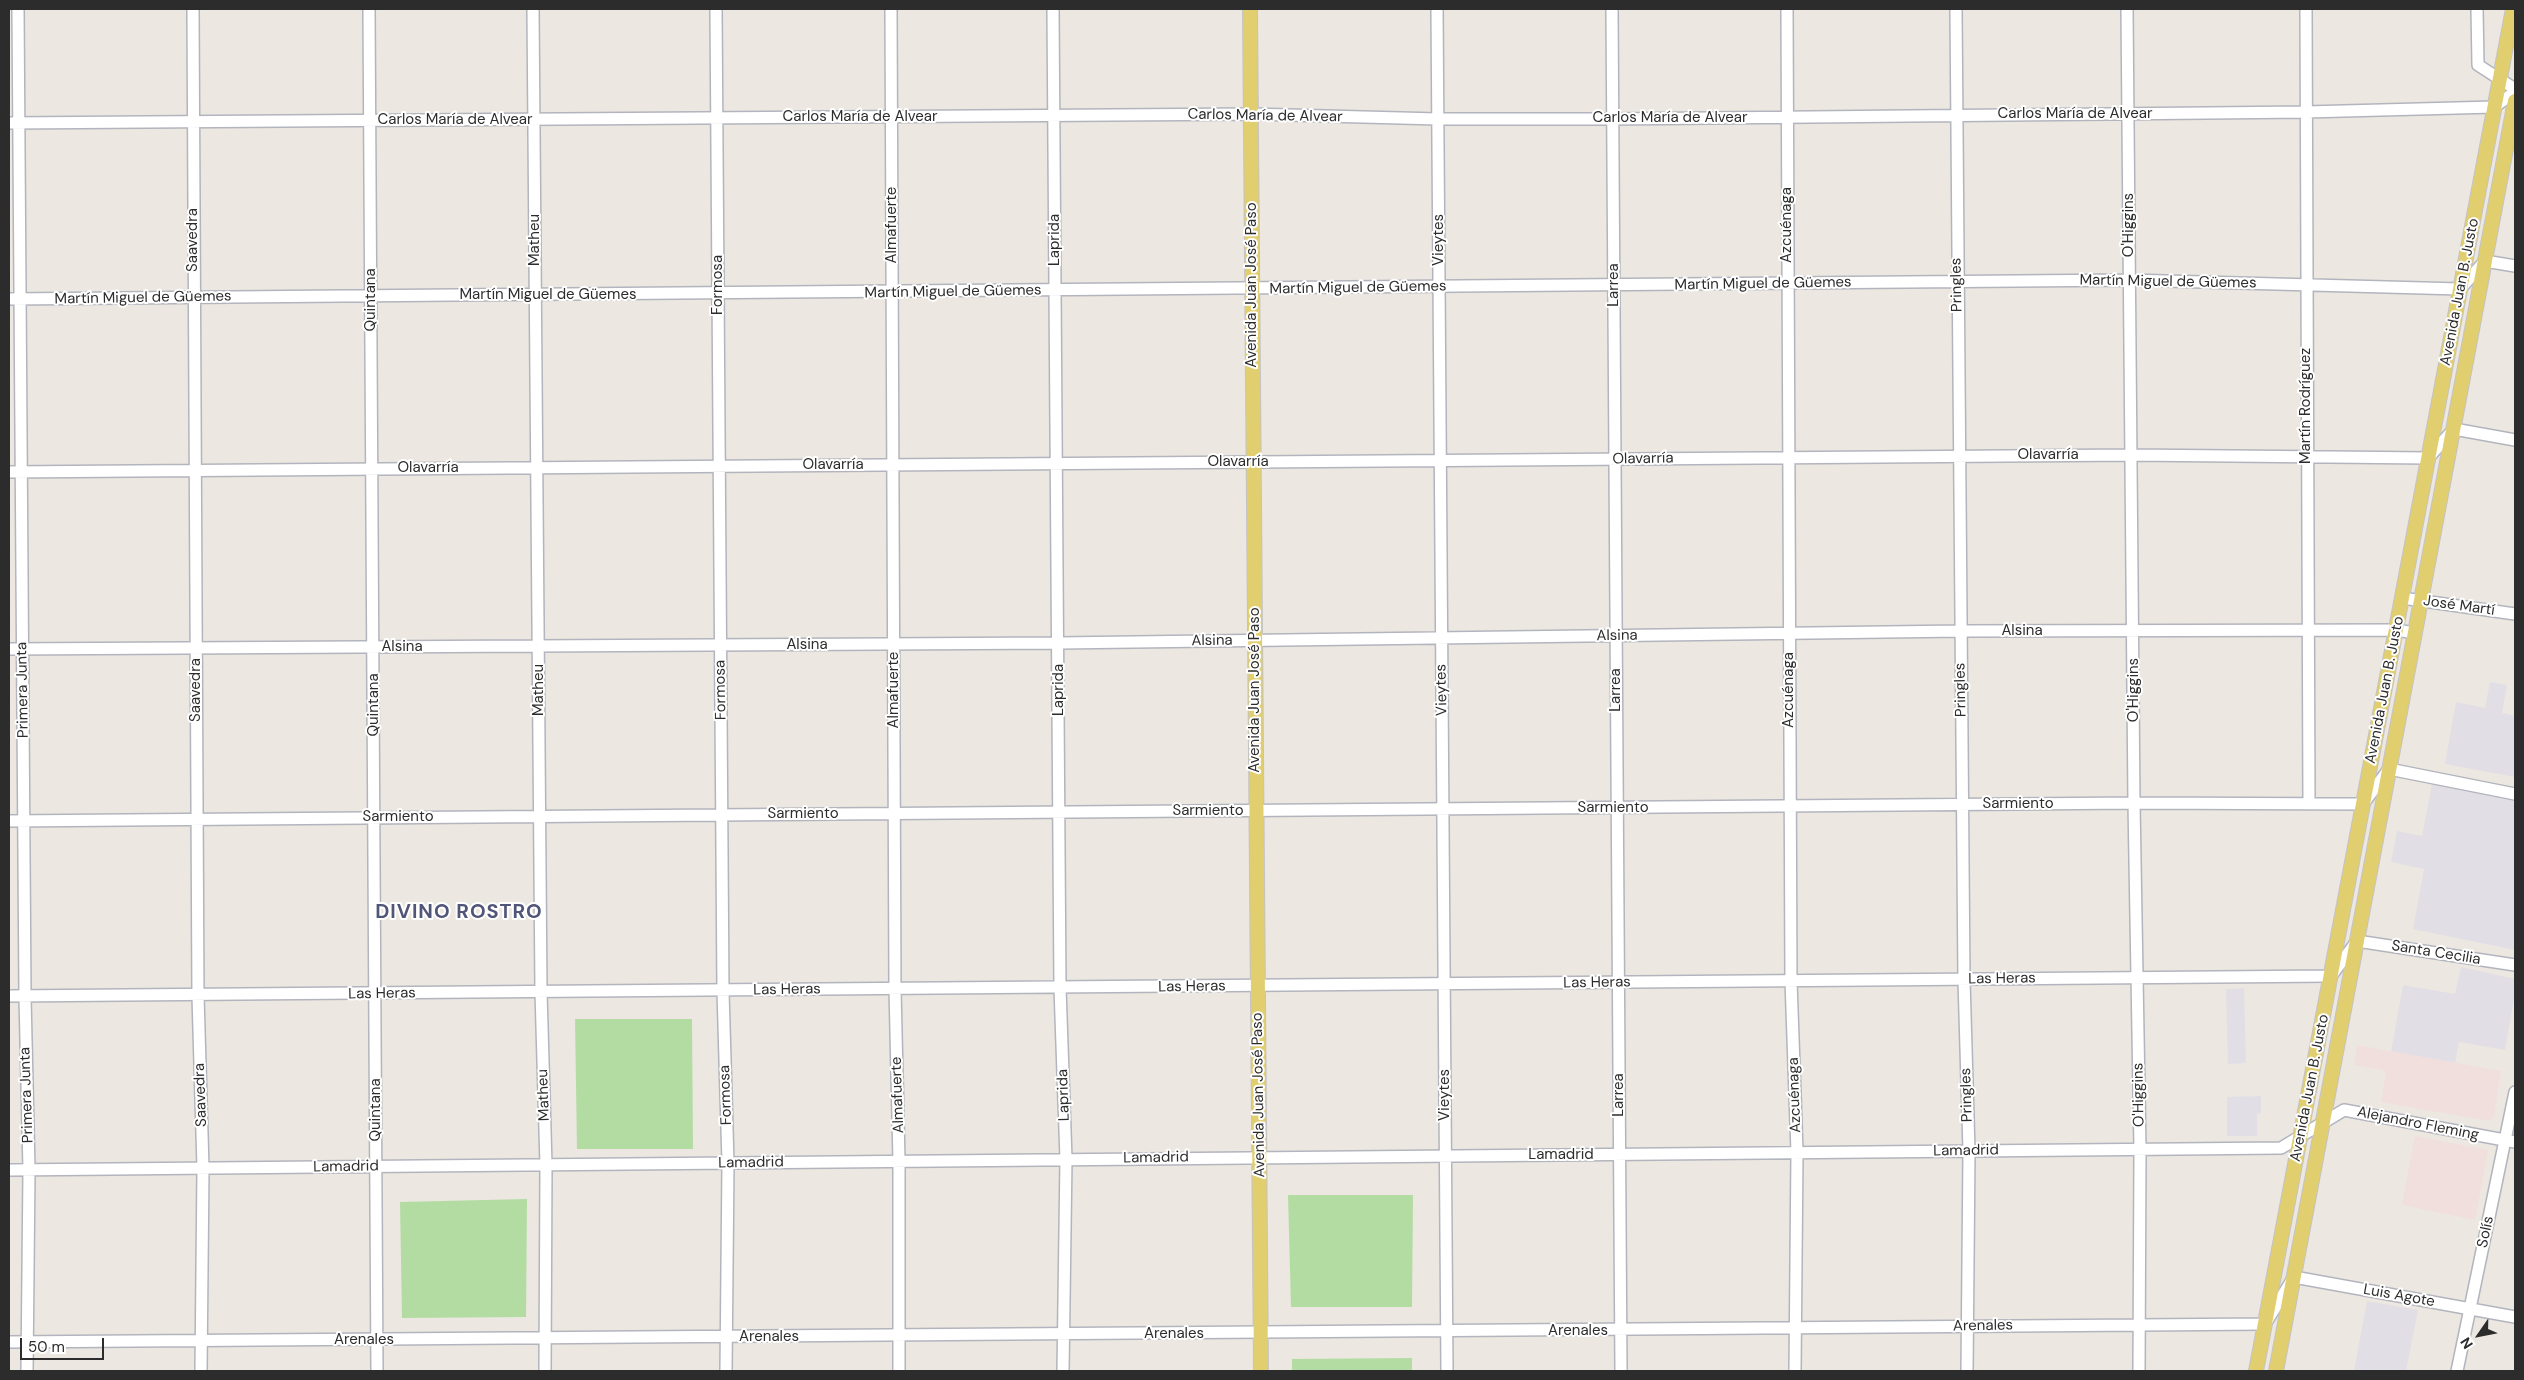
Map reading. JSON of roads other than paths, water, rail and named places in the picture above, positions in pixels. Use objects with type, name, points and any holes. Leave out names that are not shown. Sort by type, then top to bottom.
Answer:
[{"type":"main road","name":"Avenida Juan José Paso","points":[[1250,9],[1261,1371]]},
{"type":"main road","name":"Avenida Juan B. Justo","points":[[2256,1371],[2513,9]]},
{"type":"main road","name":"Avenida Juan B. Justo","points":[[2276,1371],[2515,101]]},
{"type":"street","name":"Primera Junta","points":[[18,9],[14,123],[15,472],[22,649],[25,997],[29,1170],[27,1371]]},
{"type":"street","name":"Saavedra","points":[[193,9],[192,122],[198,996],[203,1168],[201,1371]]},
{"type":"street","name":"Quintana","points":[[369,9],[378,1371]]},
{"type":"street","name":"Matheu","points":[[533,9],[541,992],[546,1165],[545,1371]]},
{"type":"street","name":"Formosa","points":[[716,9],[723,991],[728,1163],[726,1371]]},
{"type":"street","name":"Almafuerte","points":[[891,9],[895,814],[894,989],[899,1161],[899,1371]]},
{"type":"street","name":"Laprida","points":[[1053,9],[1060,988],[1066,1159],[1063,1371]]},
{"type":"street","name":"Vieytes","points":[[1437,9],[1447,1371]]},
{"type":"street","name":"Larrea","points":[[1612,9],[1621,1371]]},
{"type":"street","name":"Azcuénaga","points":[[1787,9],[1791,981],[1797,1152],[1795,1371]]},
{"type":"street","name":"Pringles","points":[[1956,9],[1960,631],[1964,980],[1969,1151],[1966,1371]]},
{"type":"street","name":"O'Higgins","points":[[2127,9],[2134,631],[2134,804],[2140,1149],[2139,1371]]},
{"type":"street","name":"Martín Rodríguez","points":[[2306,9],[2306,456],[2309,804]]},
{"type":"street","points":[[2477,9],[2478,65],[2515,90],[2494,108]]},
{"type":"street","name":"Carlos María de Alvear","points":[[14,123],[1250,114],[1438,119],[1786,118],[1956,114],[2306,112],[2494,108]]},
{"type":"street","points":[[2460,289],[2485,261],[2515,266]]},
{"type":"street","name":"Martín Miguel de Güemes","points":[[14,299],[892,293],[2129,280],[2460,289]]},
{"type":"street","points":[[2428,458],[2454,429],[2515,440]]},
{"type":"street","name":"Olavarría","points":[[15,472],[2131,455],[2428,458]]},
{"type":"street","name":"José Martí","points":[[2402,598],[2515,614]]},
{"type":"street","name":"Alsina","points":[[9,649],[1059,643],[1441,637],[1616,637],[1789,632],[2396,630],[2415,633]]},
{"type":"street","points":[[2363,804],[2389,769],[2515,794]]},
{"type":"street","name":"Sarmiento","points":[[9,820],[1617,809],[1790,806],[2363,804]]},
{"type":"street","points":[[2331,976],[2357,941]]},
{"type":"street","name":"Santa Cecilia","points":[[2357,941],[2515,966]]},
{"type":"street","name":"Las Heras","points":[[9,996],[198,996],[2331,976]]},
{"type":"street","name":"Solís","points":[[2457,1371],[2469,1308],[2511,1141],[2515,1092]]},
{"type":"street","name":"Alejandro Fleming","points":[[2301,1136],[2344,1110],[2511,1141]]},
{"type":"street","name":"Lamadrid","points":[[9,1170],[2281,1148],[2301,1136]]},
{"type":"street","points":[[2265,1324],[2294,1277]]},
{"type":"street","name":"Luis Agote","points":[[2294,1277],[2515,1317]]},
{"type":"street","name":"Arenales","points":[[9,1342],[2265,1324]]},
{"type":"district","name":"DIVINO ROSTRO","points":[[459,913]]}]
